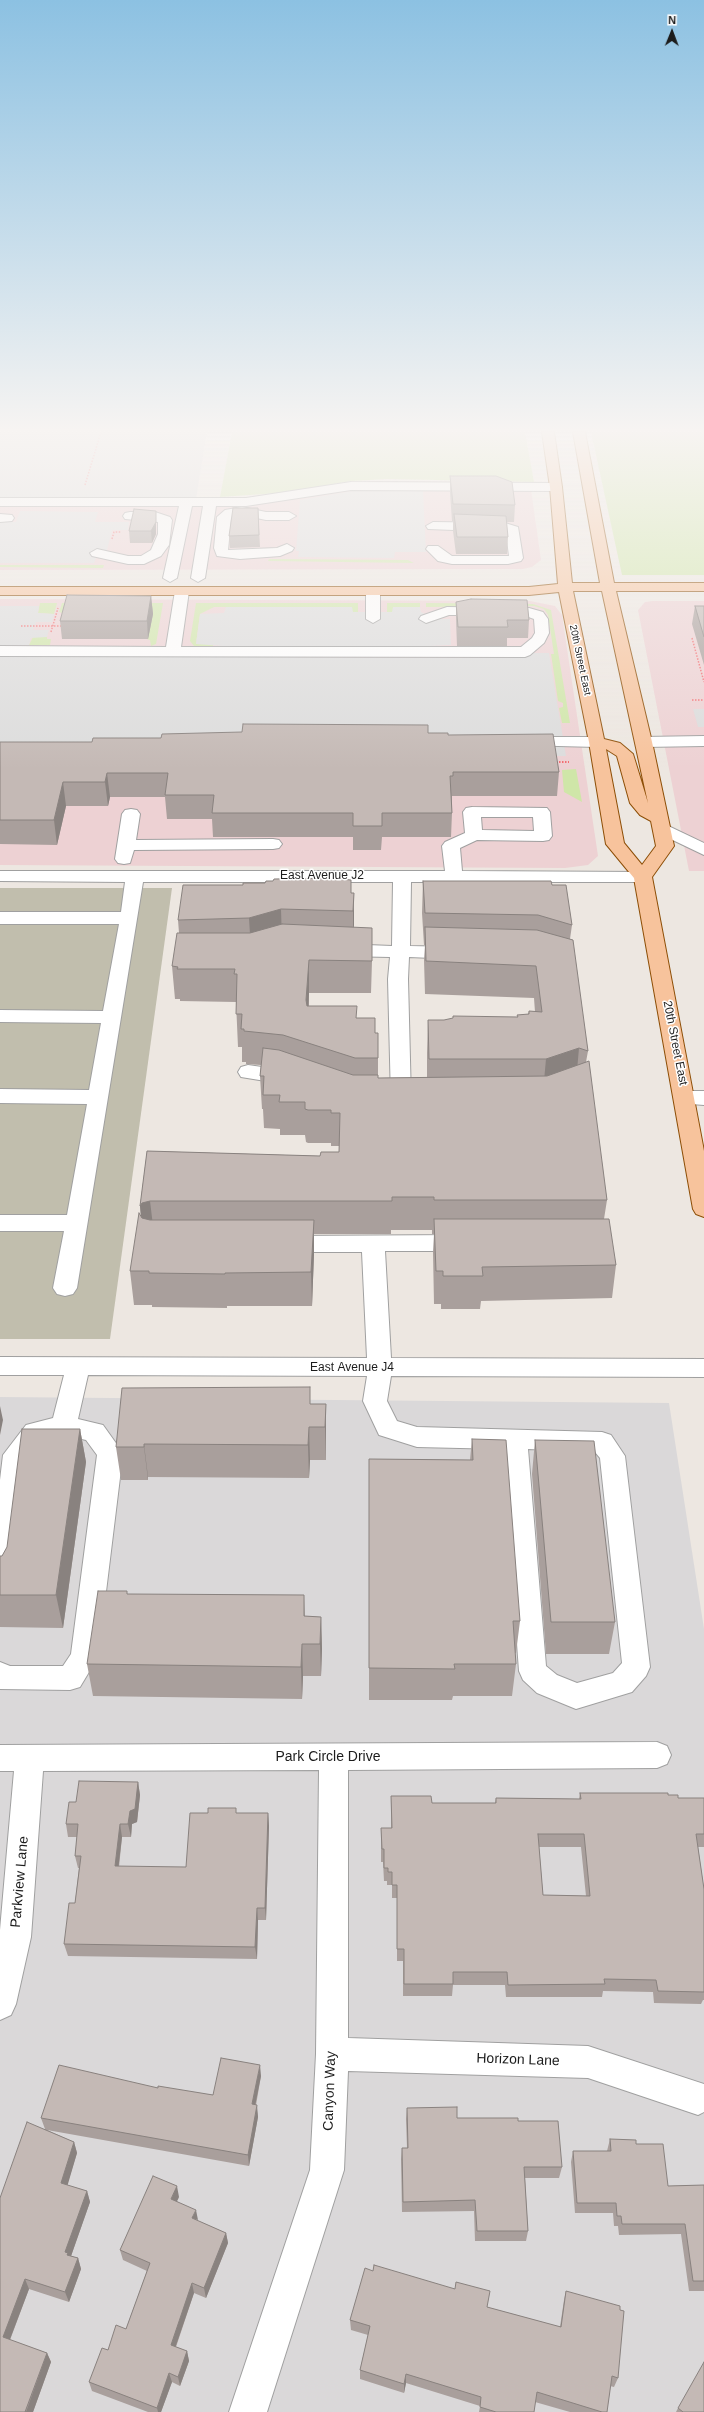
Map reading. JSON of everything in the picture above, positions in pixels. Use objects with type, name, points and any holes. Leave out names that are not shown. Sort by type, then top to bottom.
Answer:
[{"type":"main road","name":"20th Street East","points":[[561,545],[565,587],[597,742],[615,844],[643,877],[695,1098],[704,1209]]},
{"type":"main road","points":[[600,545],[608,587],[644,742],[665,846],[643,877]]},
{"type":"main road","points":[[0,577],[523,578],[565,587]]},
{"type":"main road","points":[[0,584],[134,584],[166,581],[172,578]]},
{"type":"main road","points":[[182,591],[188,588],[216,584],[312,582],[358,578]]},
{"type":"main road","points":[[0,591],[529,591],[565,587],[704,587]]},
{"type":"main road","points":[[597,742],[614,746],[625,754],[638,804],[660,823]]},
{"type":"street","points":[[97,552],[128,560],[144,560],[156,553],[162,545]]},
{"type":"street","points":[[172,578],[178,545]]},
{"type":"street","points":[[198,578],[203,545]]},
{"type":"street","points":[[221,545],[222,553],[240,555],[280,552],[287,548]]},
{"type":"street","points":[[433,549],[444,558],[452,560],[508,560],[516,558],[515,545]]},
{"type":"street","points":[[173,652],[182,591]]},
{"type":"street","points":[[373,591],[373,619]]},
{"type":"street","points":[[0,651],[525,652],[539,640],[542,632],[541,619],[532,612],[447,611],[426,619]]},
{"type":"street","points":[[644,742],[704,741]]},
{"type":"street","points":[[507,742],[597,742]]},
{"type":"street","points":[[65,1288],[129,918],[126,845],[131,814]]},
{"type":"street","points":[[660,823],[704,850]]},
{"type":"street","points":[[454,876],[452,846],[474,835]]},
{"type":"street","points":[[126,845],[273,844]]},
{"type":"street","name":"East Avenue J2","points":[[0,876],[643,877]]},
{"type":"street","points":[[380,1100],[409,1100],[398,979],[401,952],[402,876]]},
{"type":"street","points":[[0,918],[129,918]]},
{"type":"street","points":[[321,950],[472,953]]},
{"type":"street","points":[[0,1016],[112,1017]]},
{"type":"street","points":[[248,1072],[284,1076],[306,1084]]},
{"type":"street","points":[[0,1096],[98,1097]]},
{"type":"street","points":[[0,1223],[76,1223]]},
{"type":"street","points":[[263,1244],[482,1243]]},
{"type":"street","points":[[372,1244],[380,1368],[375,1401],[388,1428],[416,1437],[515,1439],[602,1442],[612,1456],[636,1667],[622,1683],[576,1696],[547,1684],[533,1671],[515,1439]]},
{"type":"street","name":"East Avenue J4","points":[[0,1366],[704,1368]]},
{"type":"street","points":[[64,1425],[78,1367]]},
{"type":"street","points":[[0,1580],[16,1455],[35,1432],[64,1425],[94,1432],[110,1453],[84,1657],[70,1678],[4,1678],[0,1674]]},
{"type":"street","name":"Park Circle Drive","points":[[0,1758],[657,1755]]},
{"type":"street","name":"Canyon Way","points":[[248,2412],[327,2170],[332,2054],[334,1757]]},
{"type":"street","name":"Parkview Lane","points":[[0,2004],[15,1937],[30,1758]]},
{"type":"street","name":"Horizon Lane","points":[[332,2054],[588,2062],[698,2098]]},
{"type":"path","points":[[50,638],[60,601]]},
{"type":"path","points":[[21,626],[63,626]]},
{"type":"path","points":[[692,638],[704,682]]},
{"type":"path","points":[[692,700],[704,700]]},
{"type":"path","points":[[551,762],[572,762]]},
{"type":"shaded area","points":[[0,545],[539,545],[541,560],[532,567],[523,569],[0,570]]},
{"type":"shaded area","points":[[0,545],[108,545],[105,558],[96,558],[94,563],[0,563]]},
{"type":"shaded area","points":[[297,545],[426,545],[426,552],[395,552],[394,558],[298,557],[299,551],[296,551]]},
{"type":"shaded area","points":[[0,599],[530,601],[555,606],[562,615],[598,856],[588,865],[565,868],[0,865]]},
{"type":"shaded area","points":[[704,601],[704,871],[689,871],[638,610],[645,602]]},
{"type":"shaded area","points":[[0,606],[39,606],[38,613],[54,614],[52,622],[36,622],[33,630],[49,630],[47,637],[31,638],[29,645],[0,645]]},
{"type":"shaded area","points":[[226,607],[352,607],[353,612],[392,612],[393,607],[420,607],[421,612],[435,619],[450,619],[451,645],[411,647],[236,647],[196,644],[200,614],[224,613]]},
{"type":"shaded area","points":[[511,653],[549,653],[566,756],[455,756],[0,764],[0,656],[512,658]]},
{"type":"shaded area","points":[[693,709],[704,709],[704,727],[698,727]]},
{"type":"shaded area","points":[[0,888],[172,888],[110,1339],[0,1339]]},
{"type":"shaded area","points":[[0,1397],[669,1403],[704,1629],[704,2412],[0,2412]]},
{"type":"green space","points":[[615,545],[704,545],[704,575],[622,575]]},
{"type":"green space","points":[[269,559],[408,560],[414,563],[268,561]]},
{"type":"green space","points":[[0,565],[104,565],[103,568],[0,567]]},
{"type":"green space","points":[[40,603],[57,603],[54,614],[38,613]]},
{"type":"green space","points":[[62,603],[163,603],[156,644],[151,646],[150,640],[59,612]]},
{"type":"green space","points":[[196,603],[358,603],[358,612],[352,612],[352,607],[214,607],[200,614],[196,644],[213,644],[213,647],[201,647],[194,646],[190,641]]},
{"type":"green space","points":[[387,603],[420,603],[420,607],[393,607],[393,612],[387,612]]},
{"type":"green space","points":[[426,603],[533,604],[551,610],[570,723],[562,723],[559,708],[563,707],[563,703],[558,701],[551,654],[554,654],[548,615],[544,609],[534,606],[426,607]]},
{"type":"green space","points":[[33,637],[47,637],[47,639],[51,639],[50,645],[29,645]]},
{"type":"green space","points":[[576,769],[582,802],[564,792],[562,770]]},
{"type":"building","points":[[67,595],[151,596],[147,621],[60,621]]},
{"type":"building","points":[[471,599],[527,600],[529,620],[507,620],[508,627],[458,627],[456,602]]},
{"type":"building","points":[[695,606],[704,606],[704,637]]},
{"type":"building","points":[[243,724],[428,725],[428,733],[448,733],[448,735],[553,734],[559,772],[453,772],[453,776],[450,776],[452,813],[382,813],[382,826],[353,826],[353,813],[212,813],[214,795],[165,795],[168,773],[107,773],[105,782],[63,782],[54,820],[0,820],[0,742],[92,742],[93,738],[161,738],[162,734],[242,732]]},
{"type":"building","points":[[332,878],[351,880],[351,893],[354,893],[353,911],[281,909],[249,918],[178,920],[183,885],[243,885],[243,883],[265,883],[266,881],[273,881],[274,879]]},
{"type":"building","points":[[423,881],[551,881],[552,885],[566,885],[572,925],[538,915],[425,913]]},
{"type":"building","points":[[282,924],[372,928],[372,961],[309,960],[306,1000],[307,1006],[357,1006],[356,1018],[375,1018],[375,1033],[378,1033],[378,1058],[355,1058],[283,1035],[244,1031],[244,1029],[241,1029],[242,1014],[236,1014],[237,974],[234,974],[235,969],[177,969],[178,967],[172,966],[177,933],[250,933]]},
{"type":"building","points":[[425,927],[537,930],[573,940],[588,1051],[579,1048],[546,1059],[429,1059],[428,1020],[444,1020],[453,1018],[453,1016],[518,1017],[517,1015],[529,1014],[529,1011],[542,1012],[536,966],[426,961]]},
{"type":"building","points":[[263,1048],[279,1050],[353,1075],[378,1075],[378,1078],[547,1076],[589,1061],[607,1200],[434,1200],[434,1197],[392,1197],[392,1201],[150,1201],[142,1203],[140,1206],[147,1151],[320,1156],[321,1152],[339,1152],[340,1113],[331,1113],[331,1110],[308,1110],[305,1109],[305,1102],[279,1102],[280,1095],[263,1095],[264,1076],[260,1076]]},
{"type":"building","points":[[139,1213],[142,1218],[150,1220],[314,1220],[311,1272],[225,1274],[149,1273],[149,1271],[130,1271]]},
{"type":"building","points":[[434,1219],[609,1219],[616,1265],[482,1267],[483,1276],[443,1276],[443,1271],[436,1271]]},
{"type":"building","points":[[310,1387],[310,1404],[326,1404],[325,1427],[309,1427],[308,1445],[144,1444],[144,1447],[116,1447],[122,1388]]},
{"type":"building","points":[[22,1429],[80,1429],[56,1595],[0,1595],[0,1556],[2,1556],[7,1547]]},
{"type":"building","points":[[472,1439],[506,1440],[520,1621],[513,1621],[516,1664],[454,1664],[455,1669],[369,1668],[369,1459],[473,1460]]},
{"type":"building","points":[[535,1440],[594,1441],[615,1622],[551,1622]]},
{"type":"building","points":[[98,1591],[127,1591],[127,1594],[304,1595],[304,1616],[321,1617],[320,1644],[302,1644],[301,1667],[87,1664]]},
{"type":"building","points":[[79,1781],[138,1782],[135,1809],[130,1811],[128,1824],[120,1824],[115,1866],[186,1867],[190,1813],[208,1813],[208,1808],[236,1808],[236,1813],[268,1813],[265,1908],[257,1908],[255,1947],[64,1944],[69,1903],[75,1903],[81,1856],[75,1856],[78,1824],[66,1824],[69,1802],[76,1802]]},
{"type":"building","points":[[580,1793],[668,1793],[668,1795],[678,1795],[678,1798],[704,1798],[704,1834],[696,1834],[704,1889],[704,1992],[658,1991],[656,1980],[604,1979],[605,1984],[508,1985],[507,1972],[453,1972],[453,1984],[404,1984],[404,1949],[397,1949],[397,1885],[392,1885],[392,1872],[388,1872],[388,1868],[384,1868],[384,1849],[382,1849],[381,1828],[392,1828],[391,1796],[431,1796],[432,1803],[496,1803],[496,1798],[581,1799]],"holes":[[[538,1834],[584,1834],[590,1896],[543,1895]]]},
{"type":"building","points":[[221,2058],[260,2065],[252,2104],[257,2105],[248,2155],[41,2118],[59,2065],[158,2088],[158,2086],[213,2095]]},
{"type":"building","points":[[457,2107],[457,2118],[518,2118],[518,2121],[558,2121],[562,2167],[524,2167],[528,2231],[477,2231],[475,2200],[403,2202],[402,2148],[408,2148],[407,2108]]},
{"type":"building","points":[[27,2122],[74,2142],[61,2183],[87,2191],[65,2252],[68,2253],[67,2255],[78,2258],[65,2292],[25,2279],[3,2337],[47,2353],[25,2412],[0,2412],[0,2198]]},
{"type":"building","points":[[610,2139],[636,2140],[636,2144],[663,2144],[668,2186],[704,2185],[704,2281],[693,2281],[685,2224],[622,2224],[621,2216],[617,2216],[616,2203],[577,2203],[573,2151],[611,2151]]},
{"type":"building","points":[[153,2176],[177,2186],[171,2199],[196,2210],[192,2218],[226,2233],[204,2288],[192,2283],[171,2345],[187,2351],[178,2377],[169,2373],[157,2408],[89,2382],[102,2348],[108,2350],[116,2325],[126,2329],[150,2263],[120,2250]]},
{"type":"building","points":[[374,2265],[455,2289],[456,2282],[490,2291],[487,2307],[561,2327],[566,2291],[620,2306],[620,2310],[624,2311],[618,2378],[612,2376],[607,2412],[602,2412],[537,2392],[534,2412],[496,2412],[480,2407],[481,2397],[406,2374],[404,2384],[360,2370],[370,2326],[350,2320],[365,2268],[373,2271]]},
{"type":"building","points":[[704,2362],[704,2412],[683,2412],[678,2408]]}]
